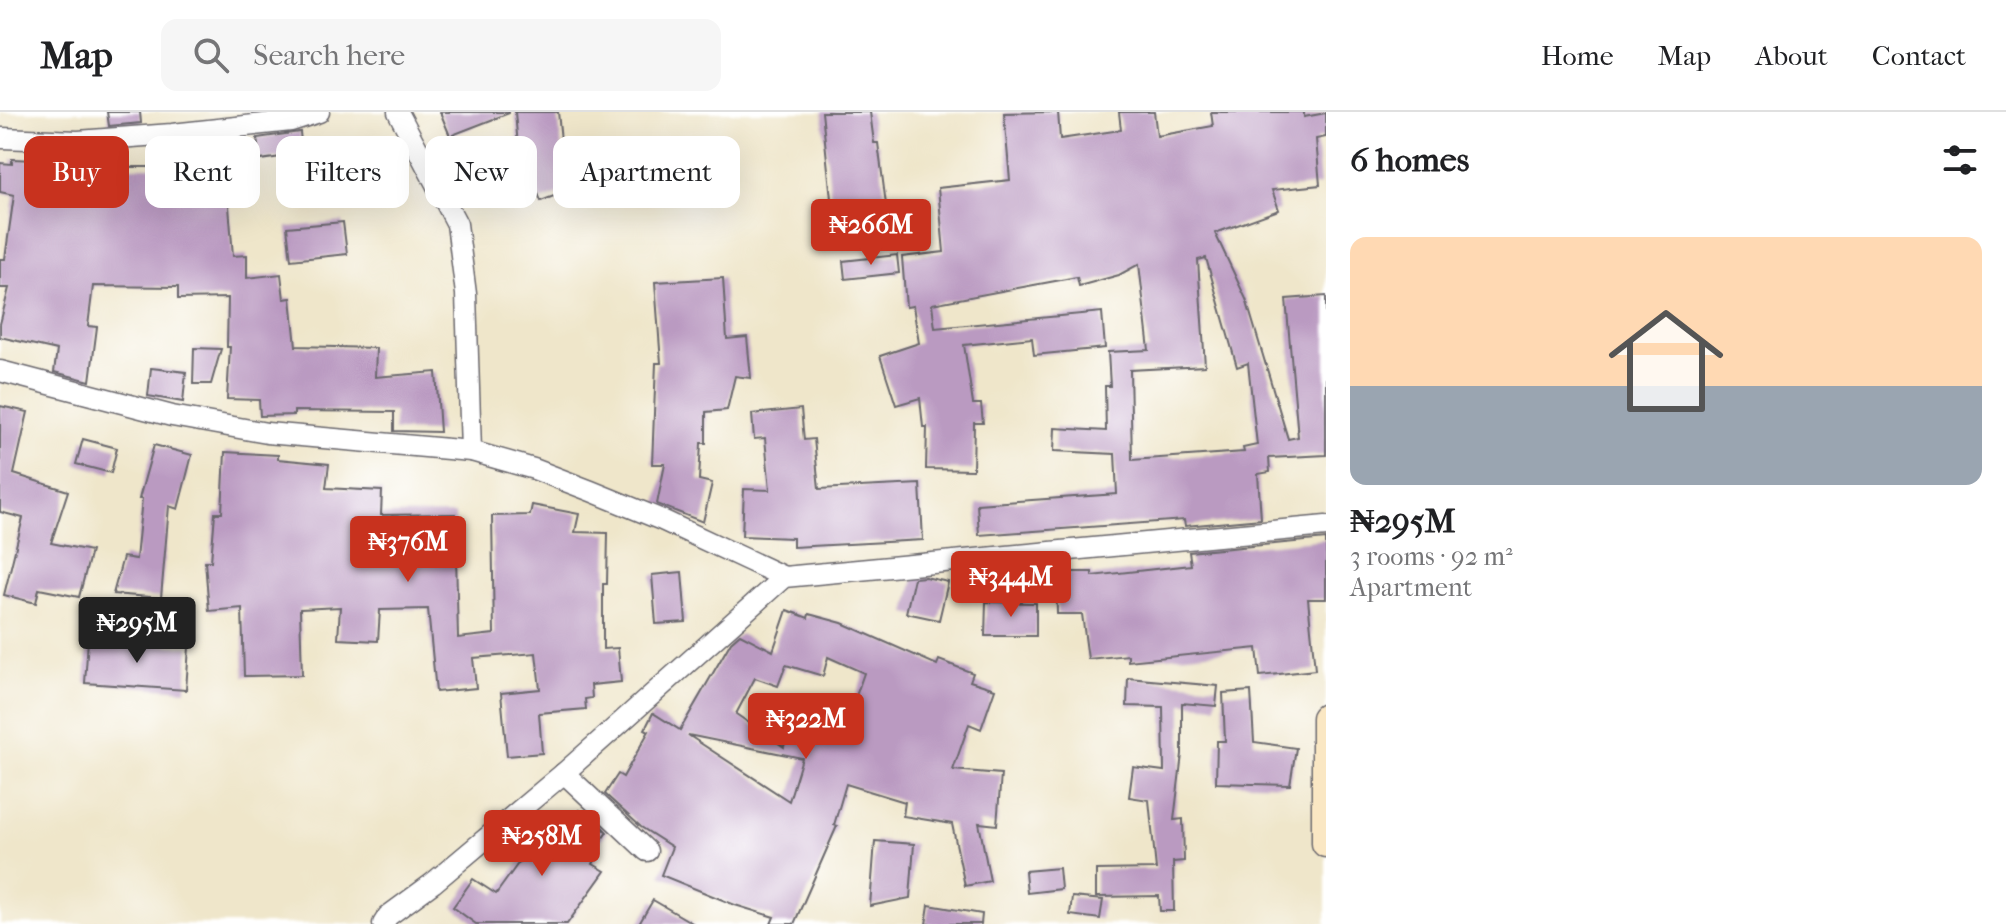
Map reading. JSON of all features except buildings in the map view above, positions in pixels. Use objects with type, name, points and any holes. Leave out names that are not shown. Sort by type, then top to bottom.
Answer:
[{"type":"street","points":[[2,138],[78,141],[172,134],[291,121],[319,112]]},
{"type":"street","points":[[398,112],[457,224],[466,294],[471,451]]},
{"type":"street","points":[[0,371],[172,416],[267,433],[471,451],[534,469],[591,491],[662,520],[784,577],[1326,526]]},
{"type":"street","points":[[383,924],[388,916],[433,883],[564,773],[784,577]]},
{"type":"street","points":[[1326,718],[1326,843]]},
{"type":"street","points":[[564,773],[647,851]]}]
